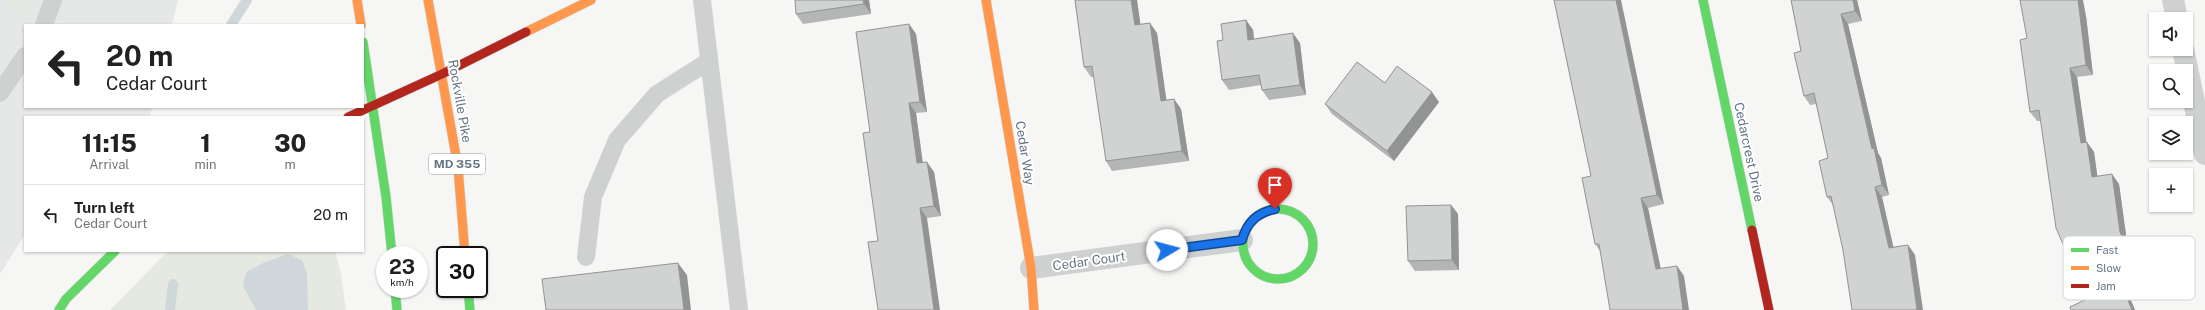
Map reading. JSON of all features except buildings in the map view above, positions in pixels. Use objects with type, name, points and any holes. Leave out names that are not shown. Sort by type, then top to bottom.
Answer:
[{"type":"street","points":[[357,0],[360,24]]},
{"type":"street","name":"Rockville Pike","points":[[428,0],[458,167],[464,246]]},
{"type":"street","points":[[350,116],[442,74],[591,0]]},
{"type":"street","name":"Cedar Way","points":[[986,0],[1031,268],[1034,310]]},
{"type":"street","name":"Cedarcrest Drive","points":[[1703,0],[1769,310]]},
{"type":"street","points":[[2173,0],[2176,12]]},
{"type":"street","points":[[364,49],[386,197],[391,246]]},
{"type":"street","points":[[2184,56],[2205,154]]},
{"type":"street","points":[[1275,209],[1288,210],[1299,216],[1307,224],[1312,236],[1313,248],[1310,260],[1302,270],[1292,277],[1280,280],[1268,278],[1256,273],[1248,264],[1243,253],[1242,240],[1245,229],[1253,219],[1263,212],[1275,209]]},
{"type":"street","name":"Cedar Court","points":[[1031,268],[1242,240]]},
{"type":"street","points":[[59,310],[66,300],[114,252]]},
{"type":"street","points":[[396,298],[397,310]]},
{"type":"street","points":[[469,298],[470,310]]},
{"type":"lane","points":[[44,24],[53,0]]},
{"type":"lane","points":[[702,0],[739,310]]},
{"type":"lane","points":[[0,93],[24,57]]},
{"type":"lane","points":[[586,257],[593,196],[617,140],[657,94],[709,61]]},
{"type":"shaded area","points":[[0,0],[178,0],[172,24],[24,24],[24,108],[152,108],[150,116],[24,116],[24,236],[0,274]]},
{"type":"shaded area","points":[[6,0],[30,0],[25,17]]},
{"type":"shaded area","points":[[167,252],[335,252],[341,274],[346,310],[110,310]]},
{"type":"shaded area","points":[[288,254],[302,260],[307,274],[308,310],[256,310],[243,286],[246,272],[263,263]]},
{"type":"waterway","points":[[232,24],[247,0]]},
{"type":"waterway","points":[[170,310],[173,284]]},
{"type":"traffic: fast","points":[[1703,0],[1752,230]]},
{"type":"traffic: fast","points":[[364,49],[386,197],[391,246]]},
{"type":"traffic: fast","points":[[1271,209],[1285,209],[1298,215],[1307,224],[1311,230],[1313,244],[1311,258],[1303,269],[1292,277],[1285,279],[1271,279],[1264,277],[1253,269],[1245,258],[1243,251],[1243,237],[1245,230],[1253,219],[1264,211],[1271,209]]},
{"type":"traffic: fast","points":[[59,310],[66,299],[114,252]]},
{"type":"traffic: fast","points":[[396,298],[397,310]]},
{"type":"traffic: fast","points":[[469,298],[470,310]]},
{"type":"traffic: slow","points":[[357,0],[361,24]]},
{"type":"traffic: slow","points":[[428,0],[458,167],[464,246]]},
{"type":"traffic: slow","points":[[526,32],[591,0]]},
{"type":"traffic: slow","points":[[986,0],[1031,268],[1034,310]]},
{"type":"traffic: jam","points":[[350,116],[442,74],[526,32]]},
{"type":"traffic: jam","points":[[1752,230],[1769,310]]},
{"type":"route","points":[[1167,250],[1242,240],[1245,229],[1253,219],[1263,212],[1275,209]]}]
